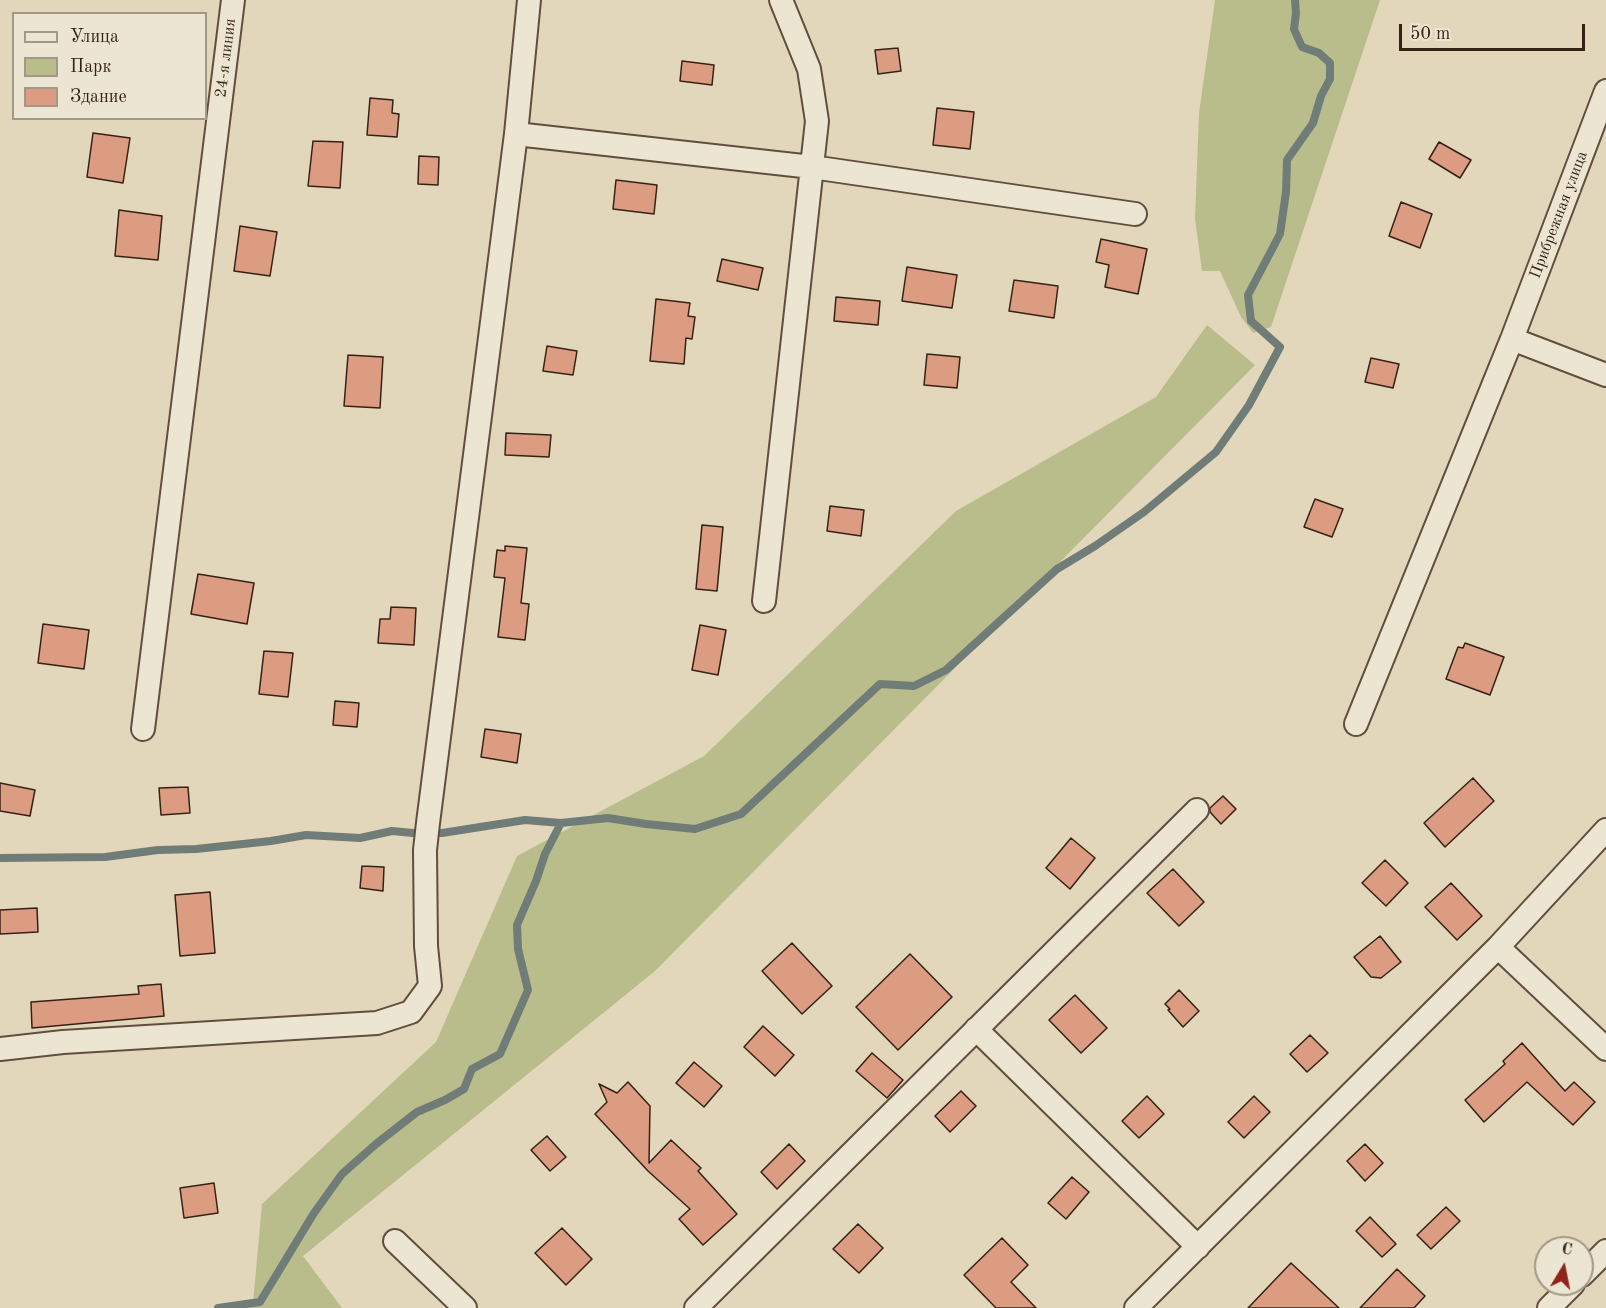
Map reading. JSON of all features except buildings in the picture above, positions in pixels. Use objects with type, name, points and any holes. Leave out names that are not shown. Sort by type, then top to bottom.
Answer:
[{"type":"street","name":"24-я линия","points":[[143,729],[233,0]]},
{"type":"street","points":[[0,1049],[63,1042],[377,1023],[411,1012],[430,986],[426,946],[425,850],[516,134],[529,0]]},
{"type":"street","points":[[764,601],[817,121],[809,69],[782,0]]},
{"type":"street","name":"Прибрежная улица","points":[[1356,723],[1512,339],[1606,91]]},
{"type":"street","points":[[516,134],[812,167],[1135,214]]},
{"type":"street","points":[[1512,339],[1606,375]]},
{"type":"street","points":[[696,1308],[1197,810]]},
{"type":"street","points":[[1136,1308],[1498,946],[1606,830]]},
{"type":"street","points":[[1498,946],[1606,1049]]},
{"type":"street","points":[[976,1029],[1198,1247]]},
{"type":"street","points":[[395,1241],[465,1308]]},
{"type":"street","points":[[1594,1263],[1606,1251]]},
{"type":"street","points":[[1549,1308],[1561,1296]]},
{"type":"green space","points":[[1215,0],[1380,0],[1271,327],[1253,333],[1241,317],[1220,271],[1202,271],[1195,219],[1199,113]]},
{"type":"green space","points":[[1207,325],[1255,365],[655,971],[303,1256],[342,1308],[242,1308],[253,1303],[262,1204],[436,1042],[517,856],[704,756],[956,511],[1156,397]]},
{"type":"waterway","points":[[218,1308],[260,1302],[314,1213],[342,1174],[417,1112],[464,1089],[472,1069],[500,1054],[528,990],[518,949],[517,925],[545,854],[561,823],[608,818],[695,829],[741,814],[880,684],[914,686],[946,670],[1057,569],[1144,512],[1216,452],[1249,405],[1280,347],[1251,321],[1248,295],[1280,234],[1286,192],[1287,160],[1313,123],[1321,96],[1330,79],[1330,63],[1319,53],[1302,47],[1294,29],[1295,0]]},
{"type":"waterway","points":[[0,858],[105,857],[158,850],[196,849],[271,841],[306,835],[360,838],[392,831],[442,833],[525,820],[561,823]]}]
